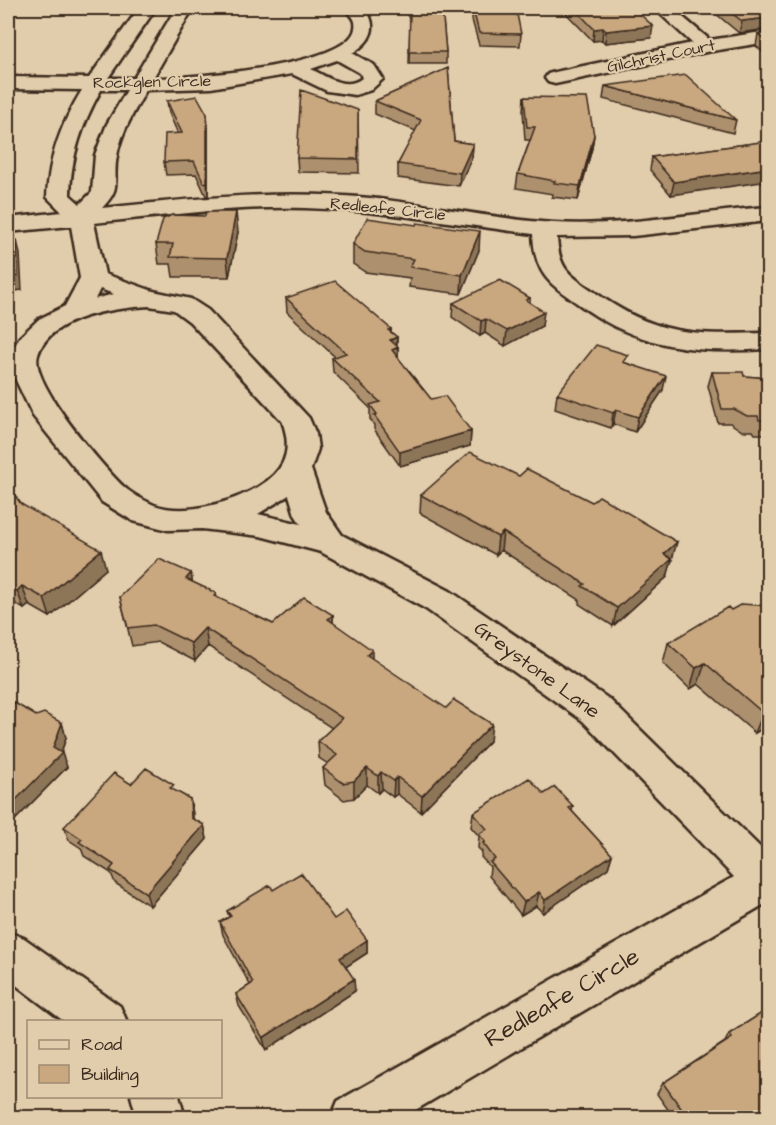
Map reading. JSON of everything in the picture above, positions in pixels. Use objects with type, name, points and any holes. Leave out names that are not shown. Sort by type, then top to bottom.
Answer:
[{"type":"street","points":[[75,311],[93,278],[81,216],[58,197],[60,163],[75,120],[147,8]]},
{"type":"street","points":[[81,216],[103,194],[106,155],[117,124],[138,84],[184,8]]},
{"type":"street","name":"Rockglen Circle","points":[[8,83],[196,83],[294,67],[339,53],[354,44],[363,33],[365,22],[360,12],[354,8]]},
{"type":"street","points":[[662,8],[706,46]]},
{"type":"street","name":"Gilchrist Court","points":[[555,78],[706,46],[768,37]]},
{"type":"street","points":[[294,67],[330,87],[349,90],[366,86],[373,79],[368,69],[339,53]]},
{"type":"street","name":"Redleafe Circle","points":[[8,225],[230,202],[304,201],[369,205],[544,228],[633,229],[768,214]]},
{"type":"street","points":[[544,228],[548,261],[557,276],[603,312],[634,329],[673,341],[725,344],[768,341]]},
{"type":"street","name":"Greystone Lane","points":[[93,278],[149,298],[182,304],[199,316],[296,418],[304,433],[305,449],[297,470],[274,492],[242,508],[202,518]]},
{"type":"street","name":"Greystone Lane","points":[[149,298],[122,300],[75,311],[48,325],[29,344],[23,358],[25,370],[47,416],[112,495],[144,513],[168,519],[202,518],[260,525],[331,543],[438,600],[596,710],[768,881]]},
{"type":"street","name":"Greystone Lane","points":[[297,470],[311,515],[331,543]]},
{"type":"street","name":"Redleafe Circle","points":[[355,1118],[768,881]]},
{"type":"street","points":[[8,953],[101,1020]]},
{"type":"street","points":[[156,1098],[161,1118]]},
{"type":"building","points":[[409,8],[442,8],[446,52],[409,52]]},
{"type":"building","points":[[574,8],[633,8],[653,26],[606,31],[603,28],[594,29]]},
{"type":"building","points":[[725,8],[768,8],[768,18],[742,21]]},
{"type":"building","points":[[473,9],[516,9],[521,34],[479,33]]},
{"type":"building","points":[[768,32],[768,42],[758,34]]},
{"type":"building","points":[[448,68],[454,141],[473,144],[460,173],[398,164],[421,120],[375,101]]},
{"type":"building","points":[[686,75],[736,120],[605,86]]},
{"type":"building","points":[[301,90],[358,110],[358,159],[297,158]]},
{"type":"building","points":[[197,96],[207,114],[207,182],[204,183],[194,161],[164,162],[165,134],[182,133],[167,101]]},
{"type":"building","points":[[524,97],[587,98],[594,135],[580,186],[554,183],[555,181],[518,174],[535,127],[527,127]]},
{"type":"building","points":[[768,141],[768,168],[674,182],[652,157]]},
{"type":"building","points":[[206,212],[236,212],[227,258],[170,257],[173,244],[156,244],[163,219],[172,215],[205,216]]},
{"type":"building","points":[[367,218],[480,231],[462,275],[410,267],[414,259],[365,252],[353,244]]},
{"type":"building","points":[[17,240],[18,276],[8,277],[8,242]]},
{"type":"building","points":[[500,280],[530,298],[526,300],[544,312],[507,331],[486,319],[481,321],[453,303]]},
{"type":"building","points":[[335,281],[391,329],[388,330],[397,337],[390,340],[398,347],[392,350],[431,399],[445,396],[471,431],[400,452],[374,415],[377,414],[370,405],[380,402],[332,358],[346,353],[286,298]]},
{"type":"building","points":[[596,345],[628,355],[623,362],[666,376],[638,417],[616,410],[613,413],[557,394]]},
{"type":"building","points":[[712,372],[743,372],[744,376],[768,378],[768,420],[759,420],[758,416],[747,416],[734,409],[722,409]]},
{"type":"building","points":[[470,452],[519,476],[527,469],[592,502],[599,496],[677,542],[664,554],[672,559],[617,608],[582,586],[585,584],[503,532],[498,537],[421,495]]},
{"type":"building","points":[[8,486],[21,504],[101,550],[44,598],[22,586],[17,591],[8,585]]},
{"type":"building","points":[[159,559],[191,573],[186,579],[216,593],[214,596],[273,624],[304,597],[333,615],[328,619],[372,650],[367,655],[446,708],[454,700],[492,724],[422,796],[397,777],[394,781],[381,772],[378,776],[367,768],[354,781],[343,783],[323,768],[337,755],[318,741],[342,718],[205,628],[191,643],[154,625],[128,628],[120,597]]},
{"type":"building","points":[[742,604],[768,606],[768,709],[763,713],[705,663],[696,668],[668,643],[728,607],[731,610]]},
{"type":"building","points":[[8,699],[36,716],[44,713],[62,723],[53,748],[62,753],[9,807],[8,806]]},
{"type":"building","points":[[146,768],[174,785],[170,788],[190,799],[191,818],[204,825],[146,893],[110,870],[114,865],[79,842],[82,839],[64,827],[114,773],[131,784]]},
{"type":"building","points":[[529,778],[544,794],[555,787],[573,806],[569,808],[612,855],[545,900],[539,892],[524,902],[490,862],[495,859],[479,834],[487,829],[473,813]]},
{"type":"building","points":[[301,873],[334,919],[346,911],[367,940],[340,958],[354,979],[263,1038],[236,994],[253,983],[220,922],[231,916],[227,911],[270,885],[273,890]]},
{"type":"building","points":[[768,1009],[768,1118],[684,1118],[681,1113],[683,1111],[663,1083],[732,1038],[729,1034]]}]
